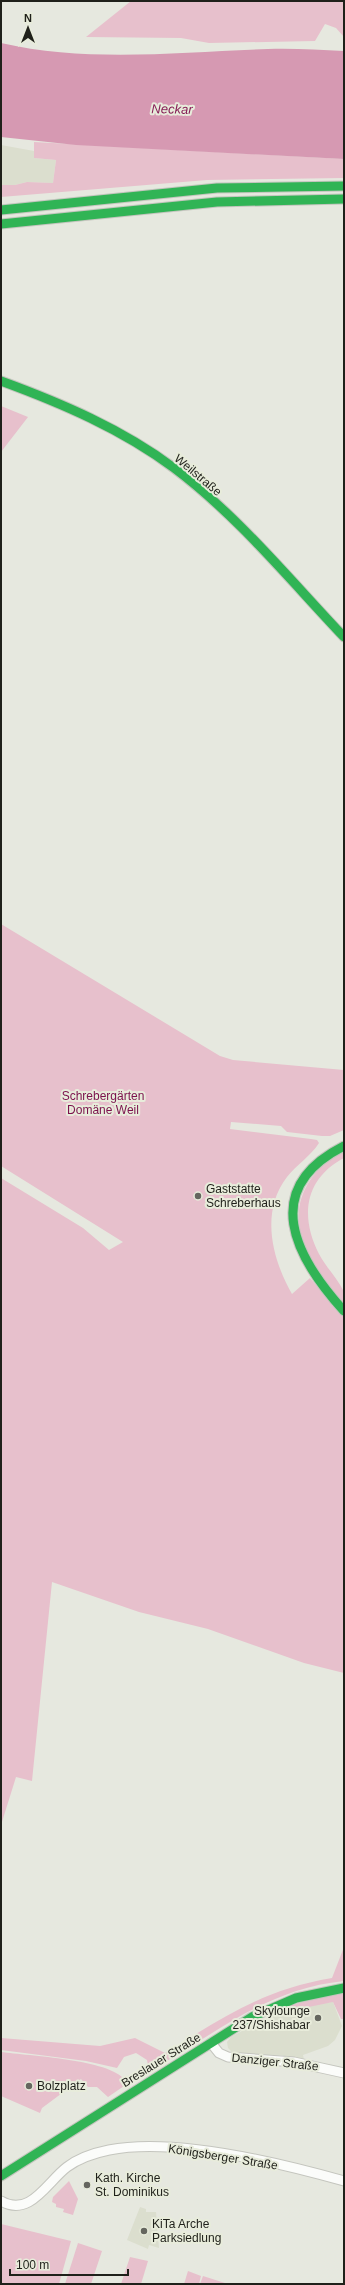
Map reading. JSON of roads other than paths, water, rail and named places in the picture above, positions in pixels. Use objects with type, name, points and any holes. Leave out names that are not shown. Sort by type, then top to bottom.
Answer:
[{"type":"main road","points":[[1,210],[217,188],[277,185],[344,186]]},
{"type":"main road","points":[[1,201],[50,198],[101,199]]},
{"type":"main road","points":[[1,224],[217,202],[344,199]]},
{"type":"main road","points":[[1,232],[26,222]]},
{"type":"main road","name":"Weilstraße","points":[[1,381],[96,420],[127,437],[174,468],[232,520],[344,637]]},
{"type":"main road","points":[[344,1146],[324,1158],[305,1178],[296,1196],[293,1216],[295,1237],[305,1262],[323,1288],[344,1311]]},
{"type":"main road","name":"Breslauer Straße","points":[[1,2176],[252,2017],[280,2004],[314,1993],[344,1988]]},
{"type":"street","name":"Danziger Straße","points":[[211,2043],[219,2053],[228,2057],[294,2062],[344,2073]]},
{"type":"street","name":"Königsberger Straße","points":[[1,2200],[16,2206],[28,2204],[57,2175],[74,2162],[102,2152],[127,2148],[183,2148],[262,2162],[344,2181]]},
{"type":"water","name":"Neckar","points":[[1,43],[67,53],[134,55],[277,49],[344,51],[344,159],[76,145],[1,137]]},
{"type":"place","name":"Gaststatte Schreberhaus","points":[[198,1196]]},
{"type":"place","name":"Skylounge 237/Shishabar","points":[[318,2018]]},
{"type":"place","name":"Bolzplatz","points":[[29,2086]]},
{"type":"place","name":"Kath. Kirche St. Dominikus","points":[[87,2185]]},
{"type":"place","name":"KiTa Arche Parksiedlung","points":[[144,2231]]},
{"type":"park label","name":"Schrebergärten Domäne Weil","points":[[103,1103]]}]
